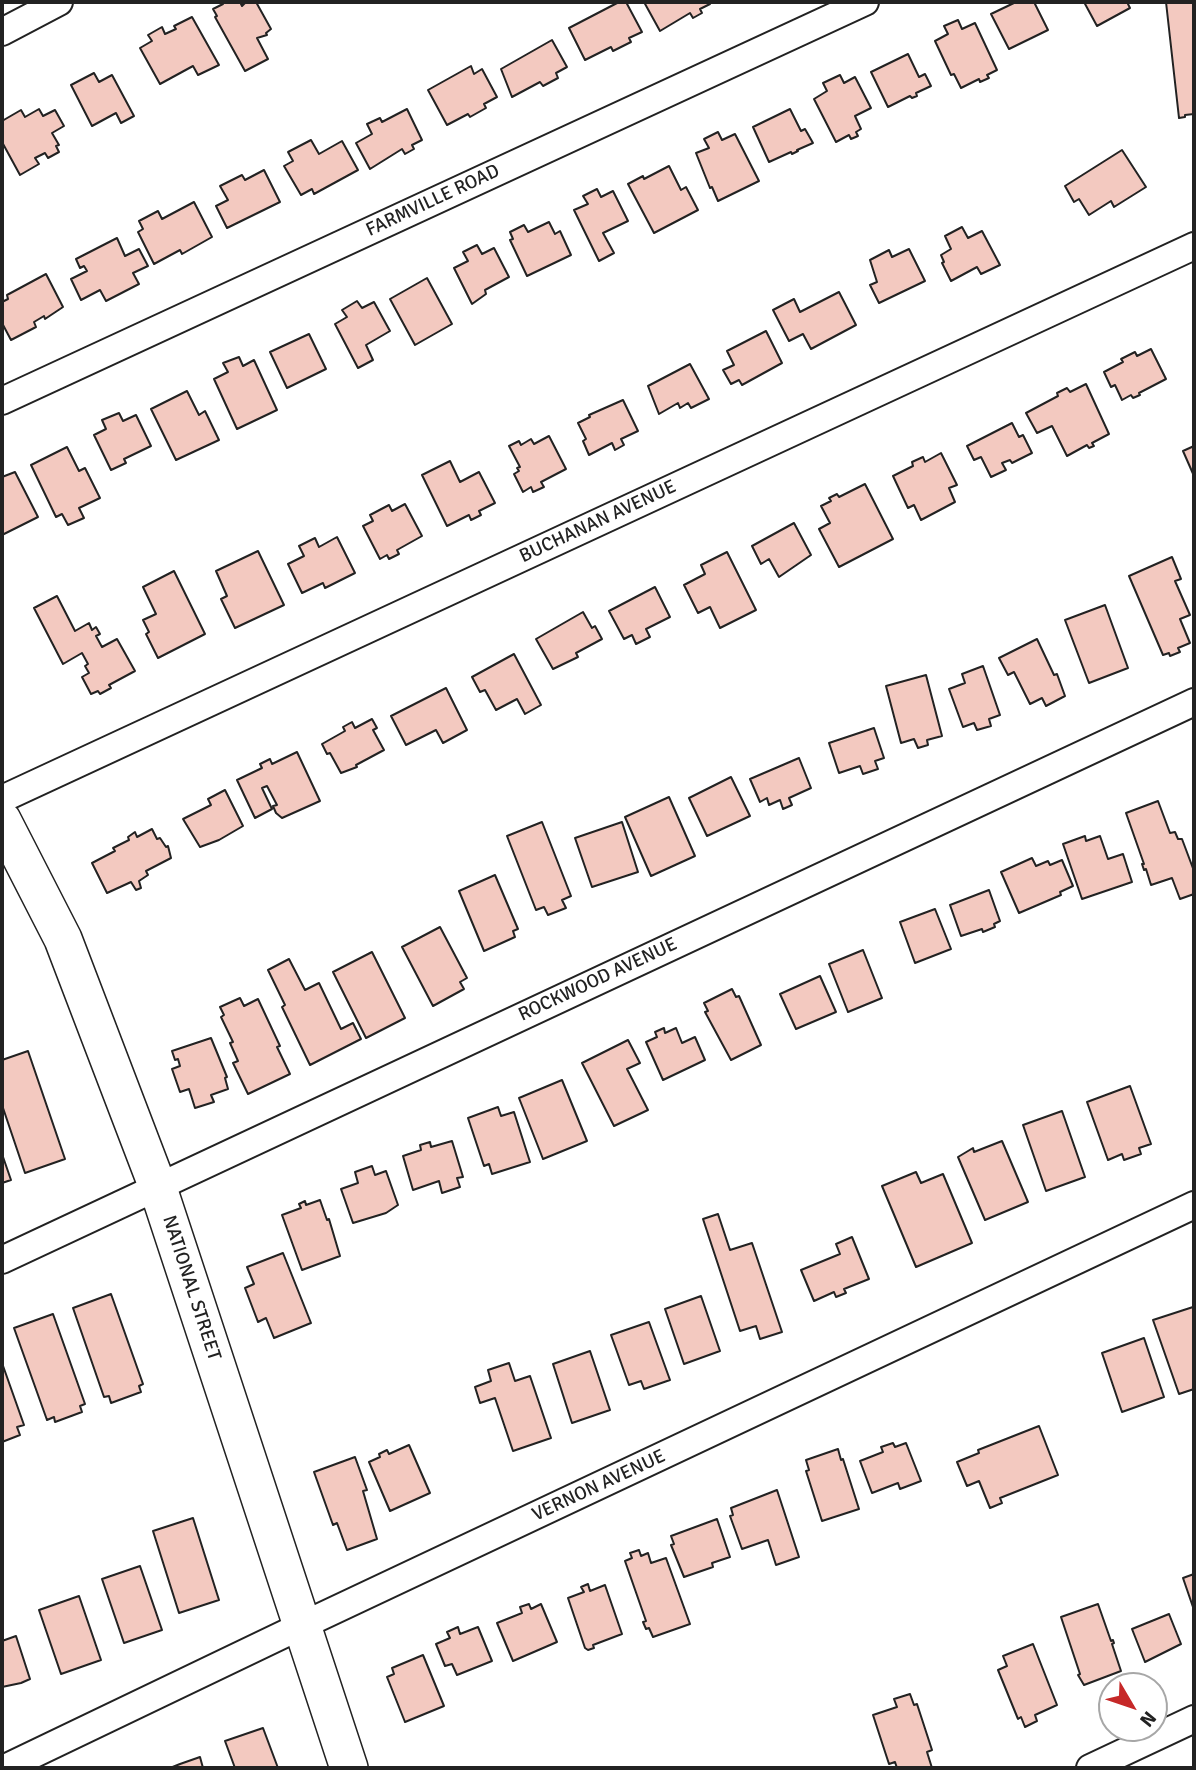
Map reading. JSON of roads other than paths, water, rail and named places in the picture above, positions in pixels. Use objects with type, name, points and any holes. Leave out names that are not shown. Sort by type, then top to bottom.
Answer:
[{"type":"main road","name":"NATIONAL STREET","points":[[2,820],[62,939],[157,1185],[349,1768]]},
{"type":"street","points":[[2,32],[59,2]]},
{"type":"street","name":"FARMVILLE ROAD","points":[[2,401],[865,2]]},
{"type":"street","name":"BUCHANAN AVENUE","points":[[2,799],[1194,246]]},
{"type":"street","name":"ROCKWOOD AVENUE","points":[[2,1259],[1194,702]]},
{"type":"street","name":"VERNON AVENUE","points":[[5,1768],[1194,1205]]},
{"type":"street","points":[[1090,1768],[1194,1719]]}]
